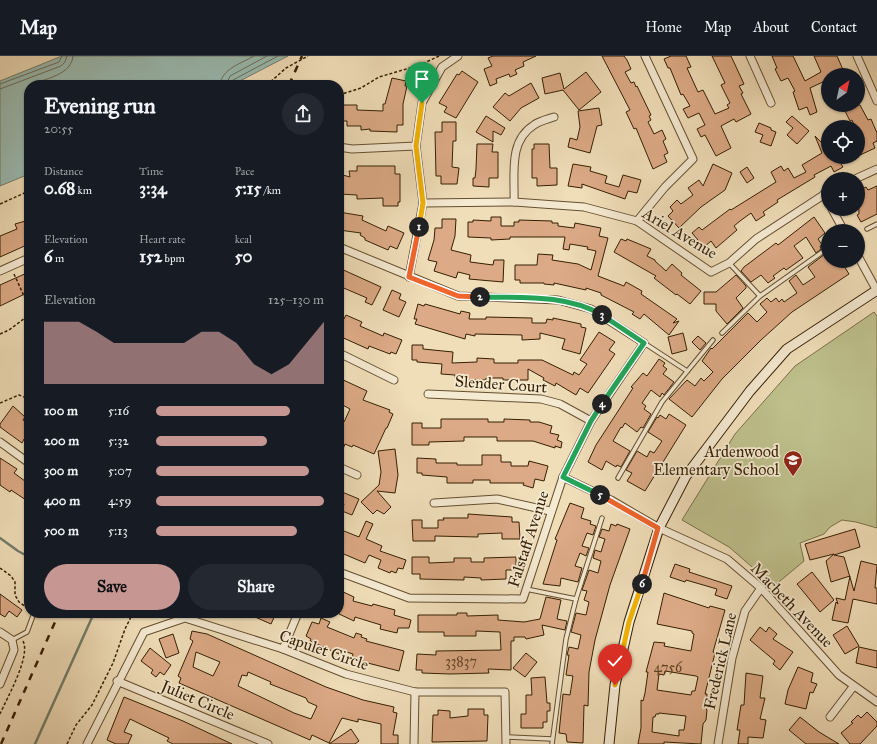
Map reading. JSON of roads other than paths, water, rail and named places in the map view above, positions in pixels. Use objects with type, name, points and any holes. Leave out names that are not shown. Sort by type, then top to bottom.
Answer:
[{"type":"street","points":[[409,277],[423,203],[416,146],[422,103],[436,75],[442,67],[458,56]]},
{"type":"street","points":[[637,222],[665,187],[693,159],[645,56]]},
{"type":"street","points":[[750,56],[771,103]]},
{"type":"street","points":[[857,56],[877,101]]},
{"type":"street","points":[[514,202],[516,149],[520,138],[534,124],[554,117]]},
{"type":"street","points":[[344,148],[352,149],[416,146]]},
{"type":"street","points":[[865,174],[877,168]]},
{"type":"street","name":"Ariel Avenue","points":[[423,203],[514,202],[584,207],[637,222],[711,272],[729,263],[756,239],[821,196]]},
{"type":"street","points":[[344,249],[458,296],[558,300],[591,309],[644,343]]},
{"type":"street","points":[[0,271],[24,260]]},
{"type":"street","points":[[609,744],[615,685],[629,622],[658,528],[686,476],[745,396],[787,349],[877,290],[865,268]]},
{"type":"street","name":"Falstaff Avenue","points":[[344,574],[409,598],[523,599],[550,511],[563,477],[591,421],[644,343]]},
{"type":"street","points":[[344,355],[394,380]]},
{"type":"street","name":"Slender Court","points":[[428,394],[533,398],[560,404],[591,421]]},
{"type":"street","points":[[0,442],[24,459]]},
{"type":"street","points":[[344,469],[357,475]]},
{"type":"street","name":"Macbeth Avenue","points":[[563,477],[612,500],[658,528],[727,559],[761,588],[839,675],[853,687],[877,702]]},
{"type":"street","points":[[434,503],[497,499],[550,511]]},
{"type":"street","name":"Frederick Lane","points":[[718,744],[736,644],[745,611],[761,588]]},
{"type":"street","name":"Capulet Circle","points":[[87,744],[117,681],[144,632],[185,618],[283,650],[346,674],[415,692],[505,692],[506,740]]},
{"type":"street","points":[[283,650],[296,618]]},
{"type":"street","points":[[0,632],[13,642],[14,650],[0,684]]},
{"type":"street","name":"Juliet Circle","points":[[117,681],[268,744]]},
{"type":"street","points":[[830,717],[853,687]]},
{"type":"street","points":[[414,744],[415,692]]},
{"type":"lane","points":[[867,229],[877,224]]},
{"type":"lane","points":[[722,333],[760,296],[821,253]]},
{"type":"lane","points":[[729,263],[760,296]]},
{"type":"lane","points":[[618,478],[658,408],[713,340]]},
{"type":"lane","points":[[644,343],[687,371]]},
{"type":"lane","points":[[552,744],[562,681],[566,638],[576,599],[602,518]]},
{"type":"lane","points":[[526,589],[576,599]]},
{"type":"lane","points":[[13,642],[26,632],[32,618]]},
{"type":"lane","points":[[506,740],[552,739]]},
{"type":"water","points":[[62,56],[288,56],[242,80],[24,80],[24,176],[0,186],[0,81]]},
{"type":"waterway","points":[[0,538],[24,554]]},
{"type":"waterway","points":[[35,744],[92,618]]},
{"type":"railway","points":[[291,80],[302,56]]},
{"type":"railway","points":[[1,744],[57,618]]},
{"type":"place","name":"Ardenwood Elementary School","points":[[793,477]]}]
